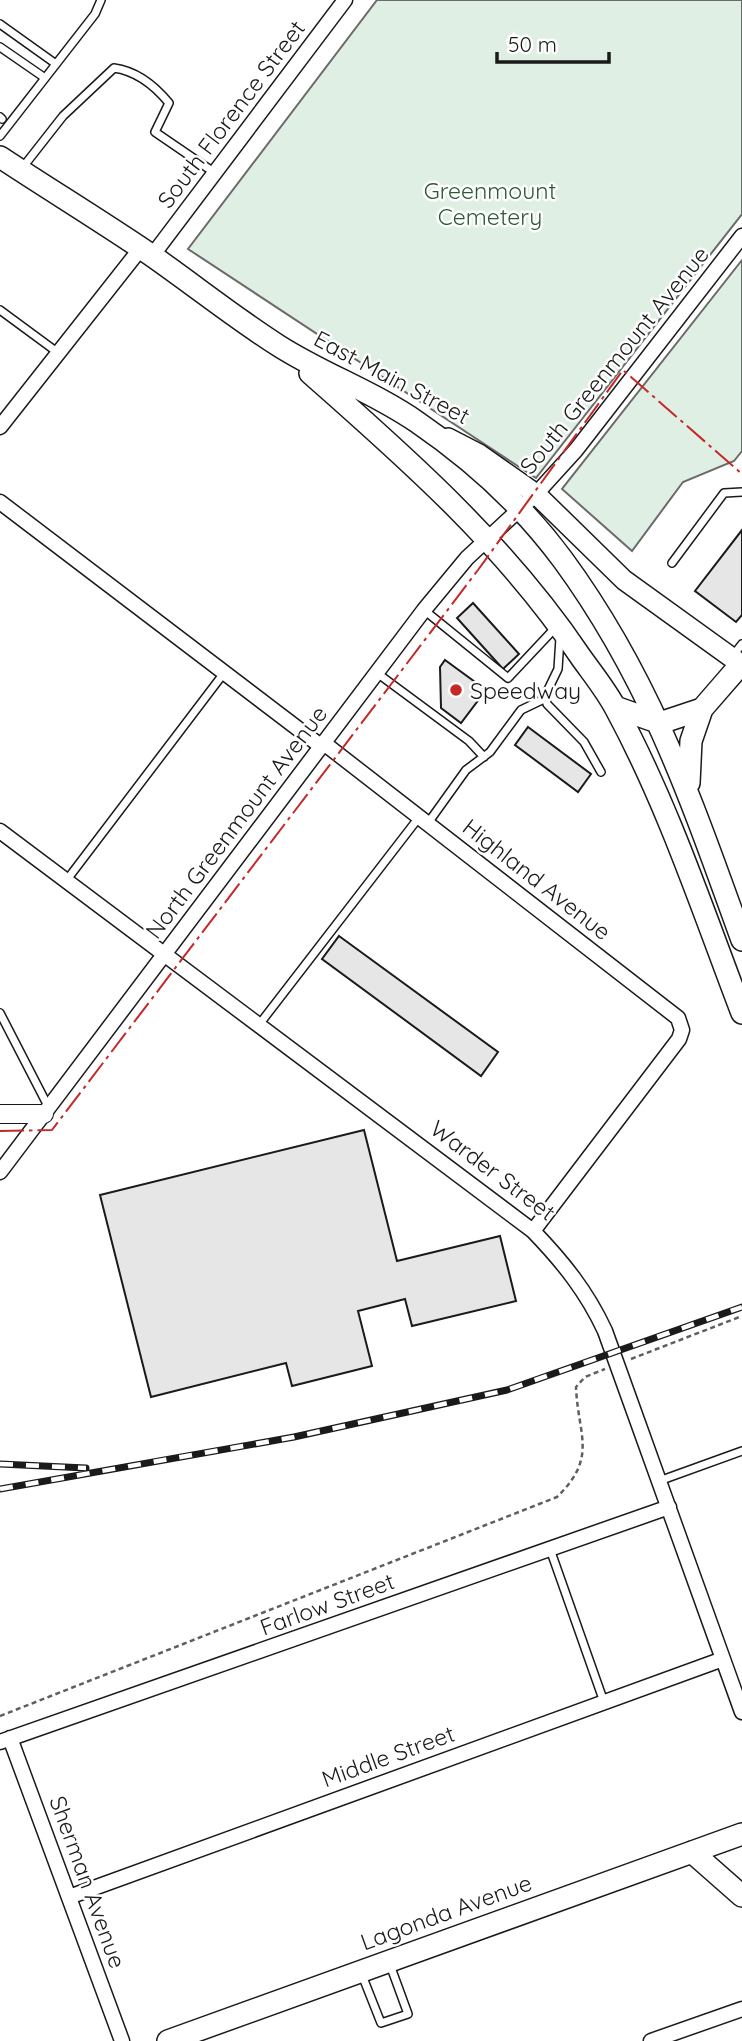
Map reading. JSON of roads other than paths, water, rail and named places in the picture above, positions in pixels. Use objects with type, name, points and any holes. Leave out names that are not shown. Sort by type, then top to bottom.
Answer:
[{"type":"main road","name":"East Main Street","points":[[0,157],[146,252],[279,346],[479,454],[536,494],[624,580],[739,658]]},
{"type":"main road","points":[[279,346],[416,466],[488,538],[560,626],[615,707],[657,794],[742,1013]]},
{"type":"main road","points":[[416,421],[474,466],[520,509],[563,559],[612,633],[660,723],[688,788],[742,940]]},
{"type":"main road","points":[[688,788],[691,741],[702,709],[739,658]]},
{"type":"main road","points":[[615,707],[660,723],[702,709]]},
{"type":"main road","name":"Lagonda Avenue","points":[[168,2041],[742,1834]]},
{"type":"main road","points":[[692,1852],[742,1896]]},
{"type":"street","name":"South Florence Street","points":[[0,426],[57,352],[215,173],[345,0]]},
{"type":"street","name":"South Greenmount Avenue","points":[[520,509],[576,450],[742,236]]},
{"type":"street","name":"Highland Avenue","points":[[0,502],[224,673],[424,819],[678,1017],[682,1030],[679,1039],[533,1231]]},
{"type":"street","name":"North Greenmount Avenue","points":[[0,1172],[424,610],[488,538],[520,509]]},
{"type":"street","name":"Warder Street","points":[[0,831],[533,1231],[578,1281],[605,1331],[723,1659],[739,1695],[742,1712]]},
{"type":"street","points":[[0,1114],[46,1111]]},
{"type":"street","name":"Farlow Street","points":[[5,1740],[668,1507]]},
{"type":"street","name":"Middle Street","points":[[69,1897],[723,1659]]},
{"type":"street","name":"Sherman Avenue","points":[[5,1740],[69,1897],[122,2041]]},
{"type":"street","points":[[650,2041],[742,2009]]},
{"type":"lane","points":[[0,136],[95,14],[101,0]]},
{"type":"lane","points":[[0,24],[57,64]]},
{"type":"lane","points":[[0,47],[45,78]]},
{"type":"lane","points":[[20,170],[63,116],[114,68],[127,69],[157,89],[169,103],[155,132],[215,173]]},
{"type":"lane","points":[[0,310],[57,352]]},
{"type":"lane","points":[[672,563],[724,493],[739,491],[742,483]]},
{"type":"lane","points":[[424,610],[508,678],[560,626]]},
{"type":"lane","points":[[560,626],[558,669],[546,698],[547,704],[584,742],[601,772]]},
{"type":"lane","points":[[66,881],[224,673]]},
{"type":"lane","points":[[377,673],[469,741],[484,757]]},
{"type":"lane","points":[[258,1026],[466,770],[484,757],[520,710],[546,698]]},
{"type":"lane","points":[[0,1013],[46,1111]]},
{"type":"lane","points":[[659,1481],[742,1451]]},
{"type":"lane","points":[[550,1549],[604,1702]]},
{"type":"lane","points":[[360,1971],[381,2023],[408,2014],[388,1960]]},
{"type":"railway","points":[[0,1489],[294,1437],[507,1390],[742,1307]]},
{"type":"railway","points":[[0,1464],[86,1468]]},
{"type":"place","name":"Speedway","points":[[456,690]]},
{"type":"park label","name":"Greenmount Cemetery","points":[[490,203]]}]
